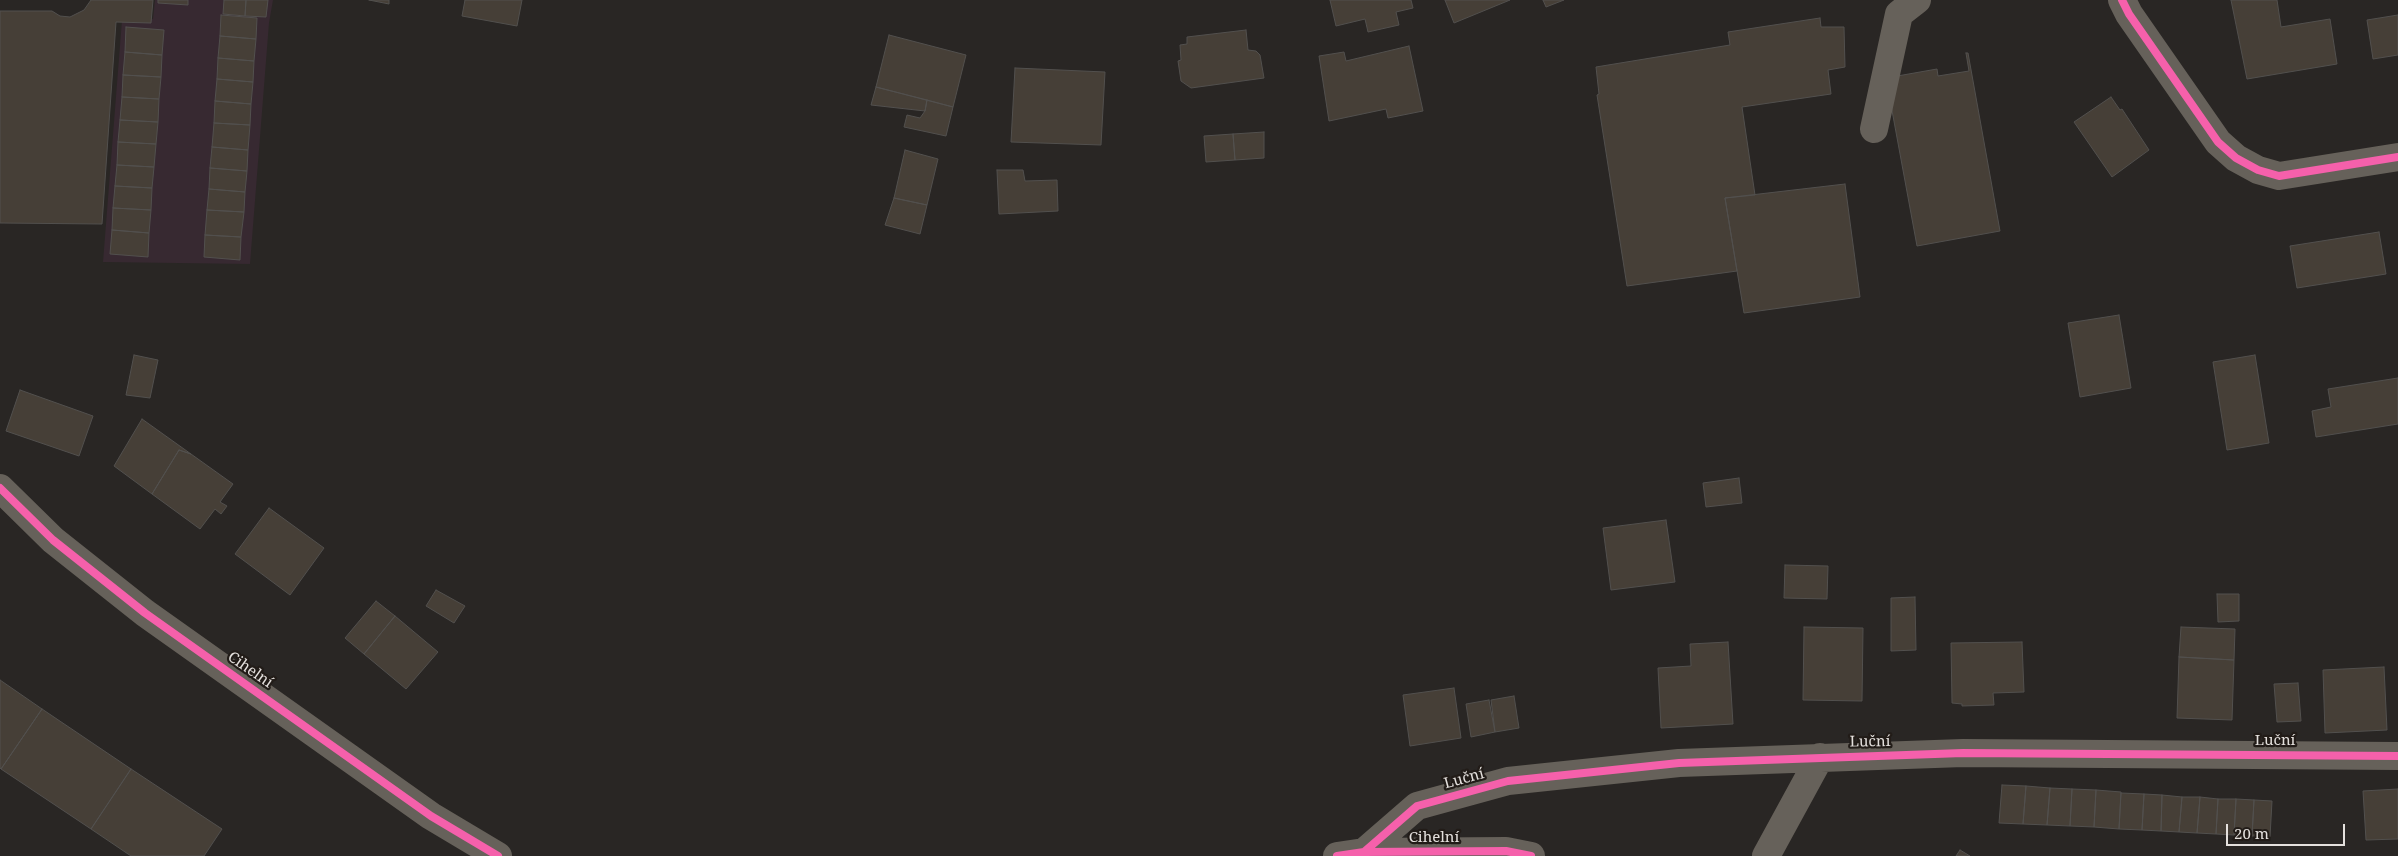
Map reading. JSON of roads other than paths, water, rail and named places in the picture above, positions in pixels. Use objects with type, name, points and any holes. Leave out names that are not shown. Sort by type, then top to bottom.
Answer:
[{"type":"street","points":[[1874,129],[1899,14],[1917,0]]},
{"type":"street","points":[[2122,0],[2129,14],[2218,142],[2236,158],[2258,170],[2279,176],[2398,157]]},
{"type":"street","name":"Cihelní","points":[[0,488],[53,540],[145,613],[431,816],[498,856]]},
{"type":"street","name":"Luční","points":[[1364,852],[1417,806],[1508,781],[1679,764],[1820,757],[1963,753],[2398,756]]},
{"type":"street","points":[[1766,856],[1820,757]]},
{"type":"street","name":"Cihelní","points":[[1337,856],[1364,852],[1506,851],[1531,856]]}]
